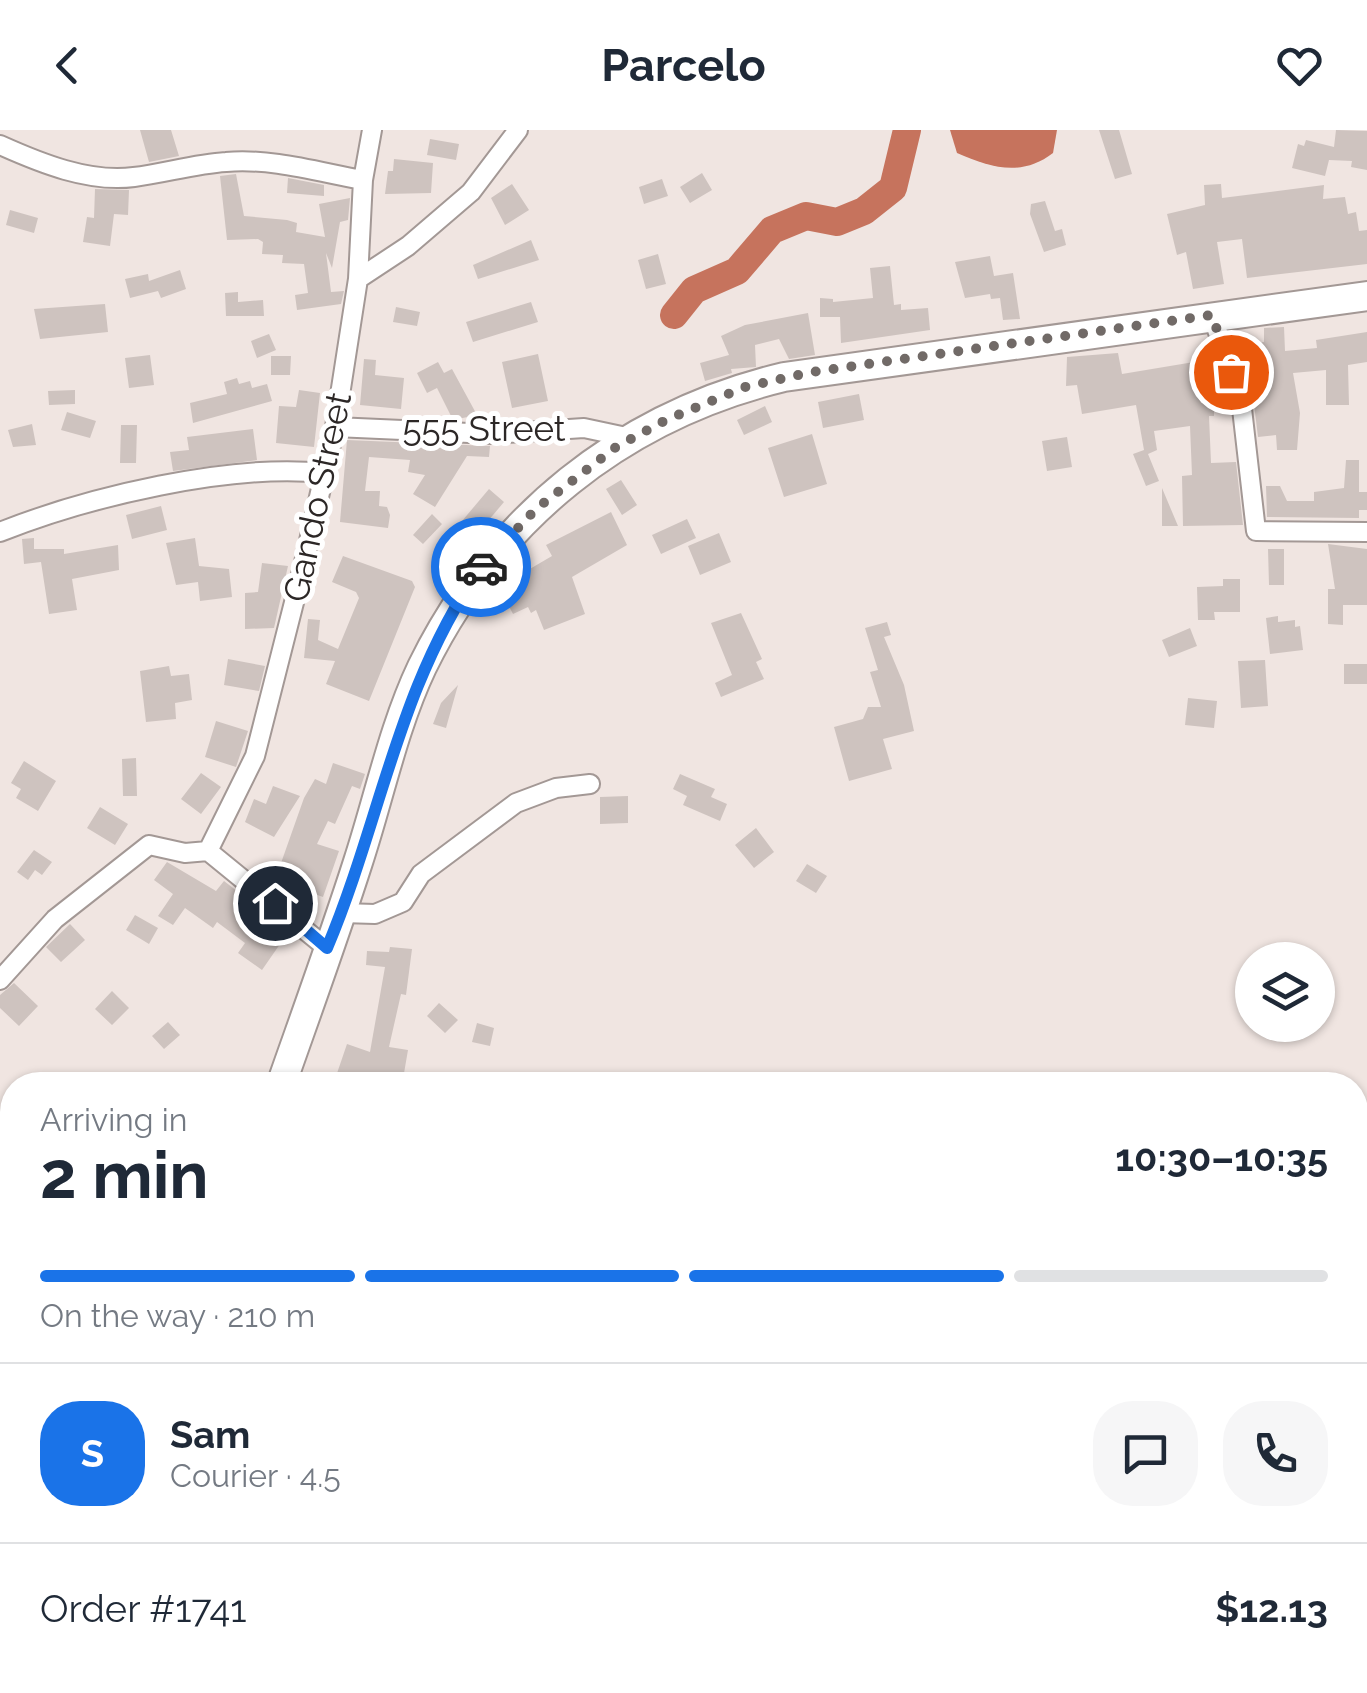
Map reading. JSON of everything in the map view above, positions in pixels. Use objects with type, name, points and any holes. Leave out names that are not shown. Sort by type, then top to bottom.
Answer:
[{"type":"main road","points":[[284,1072],[342,913],[406,708],[446,623],[506,537],[568,482],[631,438],[745,387],[812,372],[1367,296]]},
{"type":"street","name":"Gando Street","points":[[208,850],[255,756],[335,427],[358,279],[363,180],[372,130]]},
{"type":"street","points":[[358,279],[408,246],[471,192],[518,130]]},
{"type":"street","points":[[0,145],[57,168],[100,176],[130,178],[226,162],[260,162],[363,180]]},
{"type":"street","points":[[1212,315],[1241,400],[1256,530],[1367,532]]},
{"type":"street","name":"555 Street","points":[[335,427],[492,434],[584,428],[631,438]]},
{"type":"street","points":[[0,532],[100,501],[240,472],[278,468],[324,473]]},
{"type":"street","points":[[342,913],[375,914],[403,902],[421,874],[516,803],[556,788],[590,784]]},
{"type":"street","points":[[4,968],[56,919],[149,845],[185,853],[208,850],[327,948]]},
{"type":"shaded area","points":[[950,130],[1057,130],[1053,153],[1030,165],[1006,168],[957,153]]},
{"type":"building","points":[[140,130],[171,130],[179,156],[149,162]]},
{"type":"building","points":[[1099,130],[1119,130],[1132,174],[1115,179]]},
{"type":"building","points":[[1336,130],[1367,131],[1367,170],[1351,167],[1352,161],[1329,160],[1325,176],[1292,168],[1298,144],[1304,146],[1306,140],[1334,147]]},
{"type":"building","points":[[430,139],[459,144],[456,160],[427,155]]},
{"type":"building","points":[[394,159],[433,163],[431,193],[385,194]]},
{"type":"building","points":[[702,173],[712,190],[690,203],[680,187]]},
{"type":"building","points":[[236,174],[244,216],[297,223],[296,232],[325,237],[319,204],[350,198],[348,220],[340,222],[332,268],[326,253],[331,292],[344,291],[341,304],[297,310],[295,295],[308,293],[304,264],[282,263],[283,255],[262,254],[263,242],[258,239],[227,240],[220,176]]},
{"type":"building","points":[[288,178],[324,185],[324,196],[287,193]]},
{"type":"building","points":[[662,179],[668,196],[644,204],[639,187]]},
{"type":"building","points":[[512,184],[529,210],[505,225],[491,198]]},
{"type":"building","points":[[1221,184],[1222,198],[1324,185],[1323,199],[1345,197],[1348,214],[1356,212],[1359,231],[1367,230],[1367,264],[1247,278],[1242,239],[1217,242],[1224,284],[1193,289],[1186,252],[1177,255],[1167,214],[1205,205],[1204,185]]},
{"type":"building","points":[[95,189],[129,190],[128,215],[114,214],[110,246],[83,242],[87,217],[94,218]]},
{"type":"building","points":[[1045,201],[1055,231],[1062,229],[1066,245],[1044,252],[1030,214],[1031,204]]},
{"type":"building","points":[[10,210],[38,218],[34,233],[6,225]]},
{"type":"building","points":[[531,240],[539,260],[478,279],[473,265]]},
{"type":"building","points":[[658,254],[666,284],[646,289],[638,260]]},
{"type":"building","points":[[990,256],[994,276],[1013,273],[1020,319],[1003,320],[1000,298],[991,299],[990,294],[965,298],[955,262]]},
{"type":"building","points":[[890,266],[894,305],[901,304],[901,310],[928,308],[930,330],[841,343],[840,317],[820,317],[820,298],[833,302],[873,298],[870,268]]},
{"type":"building","points":[[180,270],[186,289],[161,298],[158,291],[130,298],[125,279],[148,274],[149,281]]},
{"type":"building","points":[[238,292],[238,302],[263,300],[264,316],[226,316],[225,293]]},
{"type":"building","points":[[531,302],[538,322],[473,342],[466,322]]},
{"type":"building","points":[[105,304],[108,332],[40,339],[34,309]]},
{"type":"building","points":[[396,307],[420,312],[417,326],[393,322]]},
{"type":"building","points":[[808,313],[815,355],[789,359],[779,339],[755,345],[756,367],[731,369],[732,373],[705,381],[700,363],[729,355],[721,336],[745,325]]},
{"type":"building","points":[[1284,327],[1285,351],[1317,348],[1316,340],[1367,332],[1367,362],[1348,365],[1349,405],[1326,405],[1326,370],[1293,373],[1300,413],[1297,450],[1277,450],[1276,435],[1258,437],[1253,396],[1236,346],[1264,342],[1264,328]]},
{"type":"building","points":[[269,334],[276,350],[257,358],[251,341]]},
{"type":"building","points":[[1118,353],[1122,374],[1194,362],[1201,403],[1214,403],[1214,416],[1209,416],[1211,463],[1236,462],[1243,525],[1183,526],[1182,476],[1192,475],[1190,426],[1154,431],[1157,450],[1148,454],[1159,481],[1146,486],[1133,454],[1144,450],[1136,405],[1082,414],[1077,385],[1066,386],[1067,357]]},
{"type":"building","points":[[538,354],[548,401],[512,408],[502,362]]},
{"type":"building","points":[[150,355],[154,385],[129,388],[125,358]]},
{"type":"building","points":[[271,356],[291,356],[290,375],[271,375]]},
{"type":"building","points":[[364,359],[376,360],[375,375],[404,378],[401,409],[360,405]]},
{"type":"building","points":[[438,362],[444,373],[452,369],[477,415],[453,420],[437,388],[427,393],[417,373]]},
{"type":"building","points":[[237,378],[239,384],[250,381],[252,388],[267,384],[272,401],[193,423],[190,403],[227,394],[224,382]]},
{"type":"building","points":[[75,390],[75,404],[49,405],[48,391]]},
{"type":"building","points":[[299,390],[320,393],[314,447],[276,443],[279,406],[296,407]]},
{"type":"building","points":[[859,394],[864,420],[823,428],[818,402]]},
{"type":"building","points":[[765,406],[772,422],[744,435],[737,420]]},
{"type":"building","points":[[67,412],[96,421],[90,438],[61,430]]},
{"type":"building","points":[[32,424],[36,445],[13,447],[8,430]]},
{"type":"building","points":[[121,425],[137,425],[136,463],[120,463]]},
{"type":"building","points":[[253,429],[257,460],[173,471],[170,452],[189,450],[187,437]]},
{"type":"building","points":[[812,434],[827,484],[784,497],[768,448]]},
{"type":"building","points":[[1067,437],[1072,467],[1047,471],[1042,441]]},
{"type":"building","points":[[347,440],[490,446],[489,457],[467,456],[435,507],[413,494],[425,475],[408,472],[410,460],[369,457],[365,491],[380,491],[379,506],[387,507],[390,515],[388,528],[340,522]]},
{"type":"building","points":[[1346,460],[1359,460],[1359,492],[1367,492],[1367,510],[1359,510],[1359,518],[1267,517],[1266,486],[1280,486],[1287,501],[1314,501],[1314,492],[1344,488]]},
{"type":"building","points":[[621,480],[637,505],[622,515],[606,489]]},
{"type":"building","points":[[1162,488],[1178,526],[1162,526]]},
{"type":"building","points":[[489,489],[504,502],[477,534],[462,521]]},
{"type":"building","points":[[161,506],[167,530],[132,539],[126,515]]},
{"type":"building","points":[[611,512],[627,545],[572,577],[585,614],[544,630],[536,610],[531,613],[528,607],[513,614],[499,587],[552,556],[546,545]]},
{"type":"building","points":[[432,514],[442,524],[423,544],[413,535]]},
{"type":"building","points":[[687,519],[696,538],[661,554],[652,535]]},
{"type":"building","points":[[719,533],[731,562],[700,575],[688,546]]},
{"type":"building","points":[[34,538],[34,549],[64,549],[64,554],[118,545],[119,570],[72,579],[77,610],[49,614],[41,562],[24,564],[22,539]]},
{"type":"building","points":[[195,538],[199,566],[229,569],[232,597],[200,601],[198,582],[176,585],[166,543]]},
{"type":"building","points":[[1328,544],[1367,549],[1367,605],[1343,605],[1343,625],[1328,624],[1328,589],[1335,589]]},
{"type":"building","points":[[1268,549],[1284,549],[1284,585],[1269,585]]},
{"type":"building","points":[[343,556],[412,581],[415,587],[369,701],[326,684],[335,661],[304,658],[308,619],[320,620],[318,640],[338,649],[359,598],[356,592],[332,582]]},
{"type":"building","points":[[262,563],[288,566],[274,628],[245,629],[245,593],[258,592]]},
{"type":"building","points":[[1223,579],[1240,579],[1240,612],[1214,612],[1215,620],[1198,620],[1197,587],[1223,586]]},
{"type":"building","points":[[741,613],[762,659],[756,662],[764,679],[721,697],[715,683],[732,675],[711,623]]},
{"type":"building","points":[[1278,616],[1278,622],[1295,620],[1295,627],[1300,626],[1303,650],[1270,654],[1266,618]]},
{"type":"building","points":[[887,622],[891,635],[884,637],[904,685],[914,731],[883,739],[892,769],[849,781],[834,727],[863,719],[868,707],[881,707],[870,672],[878,670],[865,628]]},
{"type":"building","points":[[1190,628],[1197,646],[1169,657],[1162,640]]},
{"type":"building","points":[[228,659],[265,666],[259,691],[224,685]]},
{"type":"building","points":[[1265,660],[1268,706],[1241,708],[1238,661]]},
{"type":"building","points":[[1344,664],[1367,664],[1367,684],[1344,684]]},
{"type":"building","points":[[169,666],[171,676],[189,674],[192,700],[175,703],[176,719],[146,722],[140,671]]},
{"type":"building","points":[[458,685],[446,728],[433,724],[441,703]]},
{"type":"building","points":[[1188,698],[1217,701],[1214,728],[1185,725]]},
{"type":"building","points":[[216,721],[248,731],[236,767],[205,757]]},
{"type":"building","points":[[136,758],[137,796],[123,796],[122,759]]},
{"type":"building","points":[[24,761],[56,781],[38,811],[16,798],[21,789],[11,783]]},
{"type":"building","points":[[333,763],[365,774],[360,789],[352,786],[335,824],[328,821],[317,844],[339,851],[323,897],[275,880],[304,798],[315,779],[326,784]]},
{"type":"building","points":[[201,773],[221,787],[201,814],[181,799]]},
{"type":"building","points":[[680,774],[715,789],[711,797],[727,804],[720,821],[683,805],[687,796],[673,789]]},
{"type":"building","points":[[273,786],[300,796],[274,837],[245,822],[254,799],[266,804]]},
{"type":"building","points":[[628,796],[628,823],[600,824],[600,797]]},
{"type":"building","points":[[100,807],[128,824],[115,845],[87,828]]},
{"type":"building","points":[[756,828],[774,852],[754,868],[735,845]]},
{"type":"building","points":[[34,850],[52,862],[42,875],[35,870],[28,880],[17,872]]},
{"type":"building","points":[[167,862],[216,891],[224,881],[246,898],[243,903],[287,934],[262,970],[238,953],[245,943],[217,922],[213,928],[185,908],[173,925],[158,916],[173,894],[154,880]]},
{"type":"building","points":[[807,864],[827,876],[816,893],[796,881]]},
{"type":"building","points":[[135,915],[158,928],[149,944],[126,930]]},
{"type":"building","points":[[70,924],[85,940],[61,962],[46,947]]},
{"type":"building","points":[[390,947],[412,949],[406,995],[401,994],[389,1047],[408,1050],[404,1072],[337,1072],[347,1044],[370,1052],[385,967],[366,965],[367,951],[389,952]]},
{"type":"building","points":[[14,983],[38,1006],[19,1026],[0,1008],[0,995]]},
{"type":"building","points":[[112,991],[129,1008],[112,1025],[95,1009]]},
{"type":"building","points":[[439,1003],[458,1020],[445,1033],[427,1016]]},
{"type":"building","points":[[168,1022],[180,1035],[164,1049],[152,1036]]},
{"type":"building","points":[[477,1023],[494,1028],[490,1046],[472,1042]]},
{"type":"waterway","points":[[674,315],[694,290],[737,271],[772,230],[806,216],[837,222],[864,211],[893,188],[907,130]]},
{"type":"way so far","points":[[481,567],[536,509],[616,447],[666,420],[761,382],[1212,315],[1231,372]]},
{"type":"route","points":[[275,903],[327,948],[342,913],[406,708],[446,623],[481,567]]}]
